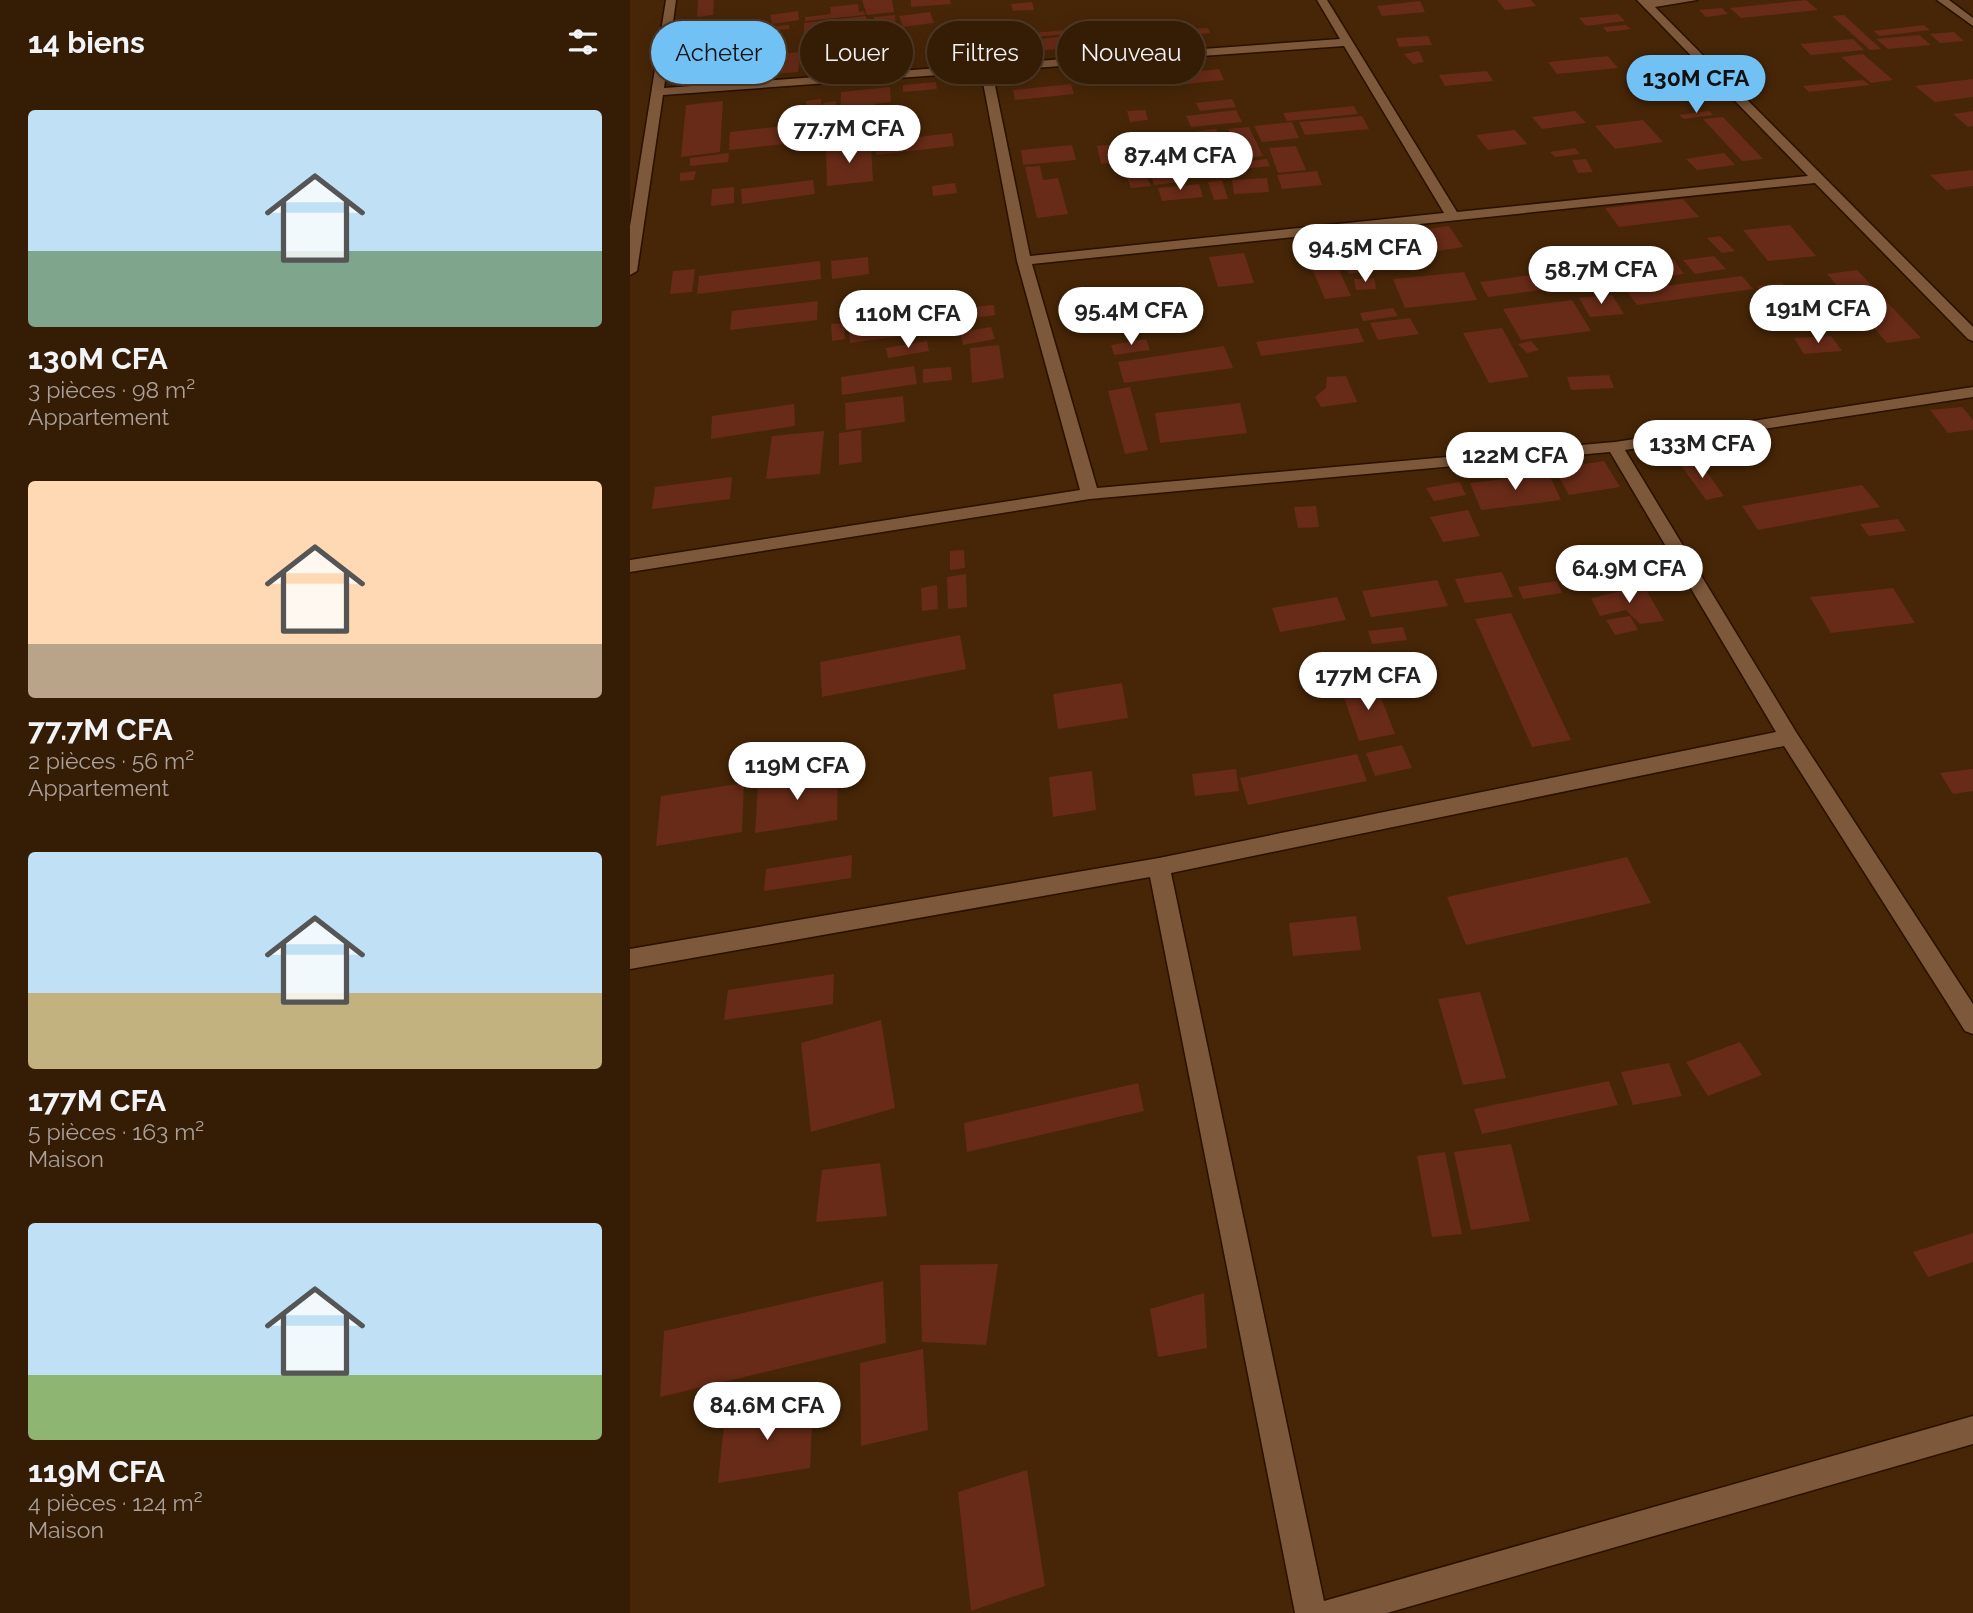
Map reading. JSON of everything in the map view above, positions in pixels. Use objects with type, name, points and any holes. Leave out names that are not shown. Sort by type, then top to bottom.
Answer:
[{"type":"street","points":[[630,271],[671,0]]},
{"type":"street","points":[[1322,0],[1452,215]]},
{"type":"street","points":[[1644,2],[1692,0]]},
{"type":"street","points":[[1942,0],[1973,23]]},
{"type":"street","points":[[1644,2],[1815,179],[1973,336]]},
{"type":"street","points":[[1043,65],[1348,42]]},
{"type":"street","points":[[659,92],[927,73]]},
{"type":"street","points":[[989,84],[1024,261],[1090,494]]},
{"type":"street","points":[[1024,261],[1815,179]]},
{"type":"street","points":[[630,566],[1090,494],[1615,447],[1973,392]]},
{"type":"street","points":[[1615,447],[1789,737],[1973,1024]]},
{"type":"street","points":[[630,959],[1158,867],[1789,737]]},
{"type":"street","points":[[1158,867],[1311,1613]]},
{"type":"street","points":[[1333,1613],[1973,1430]]},
{"type":"building","points":[[698,0],[714,0],[713,15],[697,17]]},
{"type":"building","points":[[862,0],[892,0],[894,12],[867,15]]},
{"type":"building","points":[[911,0],[950,0],[951,4],[911,7]]},
{"type":"building","points":[[1497,0],[1531,0],[1536,6],[1505,10]]},
{"type":"building","points":[[1806,0],[1818,10],[1741,18],[1730,8]]},
{"type":"building","points":[[1420,1],[1425,12],[1382,16],[1377,6]]},
{"type":"building","points":[[1032,2],[1034,10],[1013,11],[1011,4]]},
{"type":"building","points":[[858,4],[859,12],[864,11],[865,15],[805,21],[805,17],[831,14],[830,7]]},
{"type":"building","points":[[1722,8],[1728,14],[1706,17],[1699,10]]},
{"type":"building","points":[[798,11],[799,20],[771,21],[770,15]]},
{"type":"building","points":[[930,12],[933,21],[913,26],[913,21],[901,21],[899,16]]},
{"type":"building","points":[[1618,14],[1625,21],[1586,26],[1579,18]]},
{"type":"building","points":[[895,15],[895,21],[874,21],[874,17]]},
{"type":"building","points":[[1844,15],[1881,49],[1870,50],[1832,16]]},
{"type":"building","points":[[866,16],[867,21],[822,21]]},
{"type":"building","points":[[1626,25],[1631,29],[1607,32],[1603,27]]},
{"type":"building","points":[[1924,25],[1930,30],[1880,36],[1873,31]]},
{"type":"building","points":[[1057,31],[1057,35],[1043,36],[1043,32]]},
{"type":"building","points":[[1954,32],[1964,41],[1940,43],[1930,34]]},
{"type":"building","points":[[1919,35],[1931,45],[1888,49],[1876,39]]},
{"type":"building","points":[[1428,36],[1432,45],[1399,47],[1396,38]]},
{"type":"building","points":[[1057,37],[1057,49],[1043,50],[1043,39]]},
{"type":"building","points":[[1853,39],[1864,50],[1811,55],[1800,44]]},
{"type":"building","points":[[1419,51],[1424,62],[1413,64],[1404,54]]},
{"type":"building","points":[[800,52],[798,72],[786,73],[786,53]]},
{"type":"building","points":[[1863,54],[1893,80],[1871,83],[1841,57]]},
{"type":"building","points":[[1608,56],[1618,68],[1557,74],[1548,62]]},
{"type":"building","points":[[1219,69],[1224,80],[1205,82],[1205,71]]},
{"type":"building","points":[[1487,71],[1493,81],[1445,86],[1439,75]]},
{"type":"building","points":[[1973,79],[1973,97],[1935,102],[1915,86]]},
{"type":"building","points":[[1863,80],[1870,85],[1809,92],[1803,86]]},
{"type":"building","points":[[927,83],[936,84],[937,89],[903,92],[903,85]]},
{"type":"building","points":[[1071,84],[1074,94],[1015,100],[1013,90]]},
{"type":"building","points":[[890,87],[891,102],[875,104],[876,121],[840,125],[841,92]]},
{"type":"building","points":[[821,99],[822,112],[807,113],[806,101]]},
{"type":"building","points":[[1232,99],[1236,107],[1200,111],[1196,103]]},
{"type":"building","points":[[723,101],[720,152],[681,157],[686,105]]},
{"type":"building","points":[[836,101],[837,124],[824,125],[823,103]]},
{"type":"building","points":[[1354,106],[1358,114],[1287,121],[1283,113]]},
{"type":"building","points":[[1145,110],[1148,120],[1130,122],[1127,111]]},
{"type":"building","points":[[1236,110],[1242,122],[1191,127],[1186,116]]},
{"type":"building","points":[[1575,111],[1586,123],[1542,129],[1532,117]]},
{"type":"building","points":[[1709,111],[1713,115],[1684,119],[1679,115]]},
{"type":"building","points":[[1973,111],[1973,126],[1968,127],[1953,114]]},
{"type":"building","points":[[1362,116],[1369,129],[1305,135],[1299,122]]},
{"type":"building","points":[[1723,117],[1763,159],[1742,161],[1703,119]]},
{"type":"building","points":[[1643,120],[1663,142],[1615,149],[1595,126]]},
{"type":"building","points":[[885,122],[887,132],[827,140],[825,129]]},
{"type":"building","points":[[1292,122],[1299,138],[1262,142],[1254,126]]},
{"type":"building","points":[[811,123],[812,141],[729,150],[730,132]]},
{"type":"building","points":[[1249,127],[1263,156],[1242,159],[1228,129]]},
{"type":"building","points":[[1216,129],[1221,140],[1175,145],[1171,135]]},
{"type":"building","points":[[1515,130],[1527,144],[1488,150],[1476,135]]},
{"type":"building","points":[[952,133],[954,146],[876,155],[875,142]]},
{"type":"building","points":[[1165,137],[1179,182],[1154,185],[1141,140]]},
{"type":"building","points":[[1134,142],[1137,156],[1129,157],[1130,161],[1101,164],[1097,146]]},
{"type":"building","points":[[871,144],[873,181],[827,186],[826,149]]},
{"type":"building","points":[[1072,145],[1076,160],[1023,165],[1021,150]]},
{"type":"building","points":[[1296,146],[1306,170],[1278,173],[1269,148]]},
{"type":"building","points":[[1575,148],[1580,154],[1555,157],[1550,152]]},
{"type":"building","points":[[729,153],[728,162],[690,166],[690,158]]},
{"type":"building","points":[[1724,153],[1735,165],[1697,170],[1686,159]]},
{"type":"building","points":[[1267,159],[1270,166],[1215,172],[1212,165]]},
{"type":"building","points":[[1586,159],[1593,172],[1578,173],[1572,160]]},
{"type":"building","points":[[1142,165],[1151,186],[1131,188],[1123,167]]},
{"type":"building","points":[[1040,166],[1043,180],[1058,178],[1068,214],[1037,218],[1025,167]]},
{"type":"building","points":[[1973,170],[1973,186],[1946,190],[1930,175]]},
{"type":"building","points":[[696,171],[694,180],[680,181],[680,173]]},
{"type":"building","points":[[1317,171],[1322,185],[1282,189],[1277,175]]},
{"type":"building","points":[[1267,178],[1269,192],[1234,194],[1232,180]]},
{"type":"building","points":[[813,180],[815,194],[742,204],[741,189]]},
{"type":"building","points":[[1222,180],[1228,199],[1214,200],[1208,182]]},
{"type":"building","points":[[955,183],[957,193],[933,196],[932,186]]},
{"type":"building","points":[[1199,184],[1203,197],[1162,201],[1158,188]]},
{"type":"building","points":[[734,187],[734,203],[711,206],[712,189]]},
{"type":"building","points":[[1683,199],[1699,217],[1619,227],[1605,208]]},
{"type":"building","points":[[1790,225],[1816,256],[1768,261],[1743,230]]},
{"type":"building","points":[[1449,226],[1463,247],[1386,259],[1372,237]]},
{"type":"building","points":[[1720,236],[1735,251],[1722,253],[1707,238]]},
{"type":"building","points":[[1371,239],[1389,269],[1349,274],[1334,243]]},
{"type":"building","points":[[1244,253],[1254,283],[1218,287],[1209,257]]},
{"type":"building","points":[[1714,256],[1726,269],[1695,274],[1683,260]]},
{"type":"building","points":[[868,257],[869,274],[832,279],[831,261]]},
{"type":"building","points":[[1674,260],[1684,274],[1653,278],[1643,264]]},
{"type":"building","points":[[820,261],[821,279],[697,294],[699,276]]},
{"type":"building","points":[[1335,261],[1351,296],[1325,299],[1310,264]]},
{"type":"building","points":[[1629,264],[1640,280],[1608,284],[1598,268]]},
{"type":"building","points":[[1591,267],[1601,282],[1488,297],[1480,282]]},
{"type":"building","points":[[695,269],[692,292],[670,294],[673,271]]},
{"type":"building","points":[[1857,270],[1921,338],[1887,343],[1827,274]]},
{"type":"building","points":[[1464,272],[1477,300],[1405,308],[1393,279]]},
{"type":"building","points":[[1742,276],[1753,289],[1637,305],[1627,291]]},
{"type":"building","points":[[1374,278],[1376,289],[1356,290],[1354,279]]},
{"type":"building","points":[[1782,283],[1815,317],[1782,318],[1757,286]]},
{"type":"building","points":[[1612,295],[1624,314],[1590,317],[1579,298]]},
{"type":"building","points":[[1572,300],[1591,331],[1521,340],[1503,309]]},
{"type":"building","points":[[818,301],[817,320],[730,330],[732,311]]},
{"type":"building","points":[[994,305],[995,315],[974,318],[972,307]]},
{"type":"building","points":[[1393,308],[1398,316],[1363,321],[1360,313]]},
{"type":"building","points":[[949,314],[950,331],[912,335],[912,319]]},
{"type":"building","points":[[900,315],[903,336],[850,343],[848,322]]},
{"type":"building","points":[[1410,318],[1419,334],[1378,340],[1370,323]]},
{"type":"building","points":[[844,323],[845,339],[832,341],[831,324]]},
{"type":"building","points":[[991,327],[995,339],[963,345],[960,332]]},
{"type":"building","points":[[1358,328],[1364,342],[1261,356],[1256,342]]},
{"type":"building","points":[[1502,328],[1529,377],[1489,383],[1463,333]]},
{"type":"building","points":[[1831,336],[1842,351],[1804,354],[1794,338]]},
{"type":"building","points":[[1146,339],[1150,350],[1114,355],[1111,345]]},
{"type":"building","points":[[927,341],[929,351],[888,358],[886,348]]},
{"type":"building","points":[[1531,341],[1539,350],[1527,353],[1518,344]]},
{"type":"building","points":[[999,345],[1004,378],[972,383],[970,348]]},
{"type":"building","points":[[1224,346],[1233,368],[1124,383],[1118,362]]},
{"type":"building","points":[[914,366],[917,384],[842,395],[841,377]]},
{"type":"building","points":[[951,367],[952,380],[923,383],[923,369]]},
{"type":"building","points":[[1609,375],[1614,388],[1571,390],[1567,377]]},
{"type":"building","points":[[1346,376],[1357,402],[1321,407],[1315,397],[1326,388],[1327,377]]},
{"type":"building","points":[[1130,387],[1148,450],[1125,454],[1108,391]]},
{"type":"building","points":[[903,396],[905,422],[846,430],[845,403]]},
{"type":"building","points":[[1240,403],[1247,433],[1160,443],[1155,413]]},
{"type":"building","points":[[794,404],[795,426],[711,439],[712,416]]},
{"type":"building","points":[[1962,407],[1973,420],[1973,430],[1948,433],[1930,410]]},
{"type":"building","points":[[861,430],[862,462],[839,465],[839,433]]},
{"type":"building","points":[[824,431],[820,474],[766,479],[772,436]]},
{"type":"building","points":[[1727,442],[1735,452],[1677,462],[1669,452]]},
{"type":"building","points":[[1698,460],[1724,496],[1706,500],[1680,464]]},
{"type":"building","points":[[1604,461],[1620,487],[1569,495],[1554,469]]},
{"type":"building","points":[[1549,474],[1561,500],[1481,510],[1470,483]]},
{"type":"building","points":[[732,477],[730,499],[652,509],[655,487]]},
{"type":"building","points":[[1460,482],[1466,495],[1434,501],[1426,488]]},
{"type":"building","points":[[1862,485],[1880,507],[1758,530],[1742,506]]},
{"type":"building","points":[[1316,506],[1319,527],[1298,528],[1294,507]]},
{"type":"building","points":[[1468,510],[1480,536],[1443,542],[1430,517]]},
{"type":"building","points":[[1898,519],[1906,531],[1869,536],[1860,524]]},
{"type":"building","points":[[964,550],[965,568],[950,570],[950,551]]},
{"type":"building","points":[[1502,572],[1513,597],[1465,603],[1455,579]]},
{"type":"building","points":[[966,574],[967,607],[948,609],[947,577]]},
{"type":"building","points":[[1437,580],[1448,606],[1371,617],[1362,591]]},
{"type":"building","points":[[1557,581],[1562,593],[1523,599],[1518,587]]},
{"type":"building","points":[[937,585],[938,609],[922,611],[921,588]]},
{"type":"building","points":[[1644,586],[1664,621],[1640,624],[1626,610],[1600,616],[1591,598]]},
{"type":"building","points":[[1893,588],[1915,623],[1831,633],[1810,597]]},
{"type":"building","points":[[1337,597],[1346,620],[1280,632],[1272,608]]},
{"type":"building","points":[[1511,613],[1571,740],[1532,747],[1475,619]]},
{"type":"building","points":[[1630,616],[1638,630],[1615,635],[1606,620]]},
{"type":"building","points":[[1403,627],[1407,640],[1372,644],[1368,631]]},
{"type":"building","points":[[960,635],[966,669],[822,697],[820,662]]},
{"type":"building","points":[[1375,682],[1395,734],[1359,741],[1341,689]]},
{"type":"building","points":[[1122,683],[1128,718],[1058,729],[1053,694]]},
{"type":"building","points":[[1402,745],[1412,768],[1375,776],[1366,753]]},
{"type":"building","points":[[1357,754],[1367,781],[1248,805],[1240,778]]},
{"type":"building","points":[[1236,769],[1239,791],[1195,796],[1192,774]]},
{"type":"building","points":[[1973,769],[1973,791],[1953,794],[1940,773]]},
{"type":"building","points":[[1092,771],[1096,810],[1053,817],[1049,777]]},
{"type":"building","points":[[838,772],[837,820],[755,833],[758,784]]},
{"type":"building","points":[[744,783],[742,832],[656,846],[661,796]]},
{"type":"building","points":[[852,855],[851,878],[764,891],[766,869]]},
{"type":"building","points":[[1627,857],[1651,903],[1466,945],[1447,897]]},
{"type":"building","points":[[1356,916],[1361,950],[1293,956],[1289,923]]},
{"type":"building","points":[[834,974],[833,1004],[724,1020],[728,990]]},
{"type":"building","points":[[1480,992],[1506,1078],[1463,1085],[1438,999]]},
{"type":"building","points":[[881,1020],[895,1108],[811,1132],[801,1043]]},
{"type":"building","points":[[1740,1042],[1762,1075],[1708,1096],[1686,1062]]},
{"type":"building","points":[[1669,1063],[1682,1096],[1633,1105],[1621,1072]]},
{"type":"building","points":[[1609,1081],[1618,1105],[1482,1134],[1474,1109]]},
{"type":"building","points":[[1138,1083],[1144,1111],[967,1152],[964,1123]]},
{"type":"building","points":[[1511,1144],[1530,1221],[1471,1230],[1454,1152]]},
{"type":"building","points":[[1445,1152],[1462,1234],[1432,1237],[1417,1156]]},
{"type":"building","points":[[880,1163],[887,1216],[816,1222],[822,1170]]},
{"type":"building","points":[[1973,1233],[1973,1262],[1928,1277],[1913,1252]]},
{"type":"building","points":[[998,1264],[986,1345],[922,1342],[920,1265]]},
{"type":"building","points":[[883,1281],[886,1343],[660,1397],[664,1331]]},
{"type":"building","points":[[1204,1293],[1207,1348],[1158,1357],[1150,1309]]},
{"type":"building","points":[[923,1349],[928,1430],[861,1446],[860,1363]]},
{"type":"building","points":[[813,1400],[810,1468],[718,1483],[725,1415]]},
{"type":"building","points":[[1027,1470],[1045,1586],[971,1611],[958,1492]]}]
